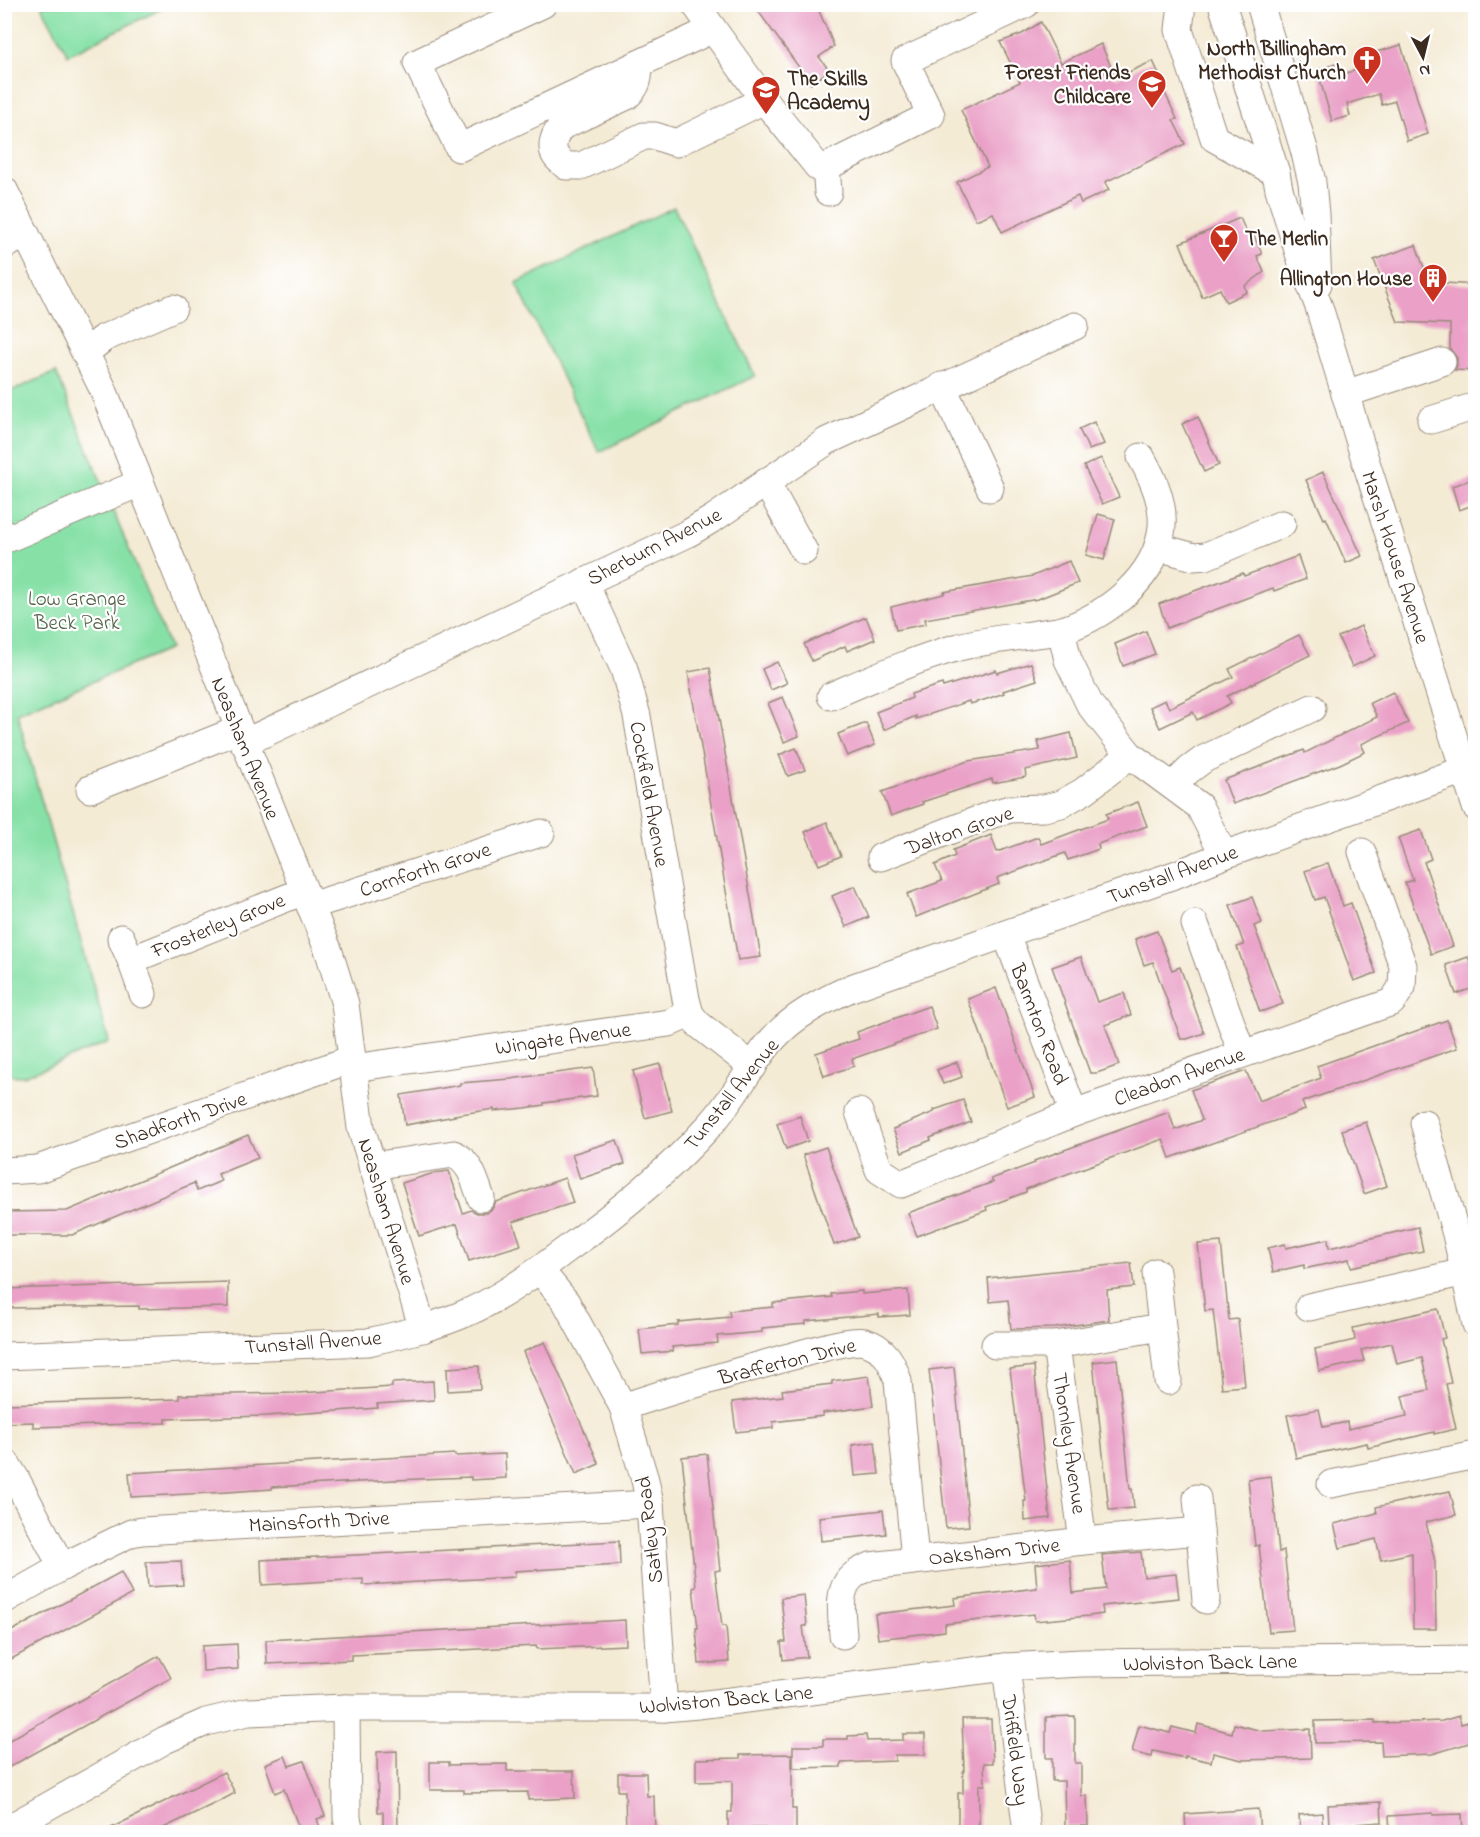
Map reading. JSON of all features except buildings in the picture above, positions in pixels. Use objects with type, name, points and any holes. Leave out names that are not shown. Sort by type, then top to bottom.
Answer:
[{"type":"street","points":[[543,4],[417,63],[459,148],[713,30]]},
{"type":"street","points":[[695,4],[764,100],[827,180],[930,115],[905,61],[1026,4]]},
{"type":"street","points":[[1182,4],[1179,30],[1214,138],[1276,173]]},
{"type":"street","name":"Marsh House Avenue","points":[[1222,4],[1302,263],[1319,307],[1476,807]]},
{"type":"street","name":"Marsh House Avenue","points":[[1260,4],[1312,182],[1319,307]]},
{"type":"street","points":[[638,64],[639,73],[635,88],[627,96],[562,126],[555,133],[553,146],[555,156],[566,166],[581,166],[644,136],[655,136],[676,143],[764,100]]},
{"type":"street","name":"Neasham Avenue","points":[[4,189],[15,240],[85,353],[102,387],[329,952],[345,1004],[362,1128],[423,1329]]},
{"type":"street","points":[[85,353],[104,338],[173,308]]},
{"type":"street","name":"Sherburn Avenue","points":[[90,789],[241,737],[687,534],[827,441],[942,386],[1064,335]]},
{"type":"street","points":[[1345,394],[1442,362]]},
{"type":"street","points":[[942,386],[968,461],[990,488]]},
{"type":"street","points":[[1431,420],[1476,406]]},
{"type":"street","points":[[831,696],[924,656],[963,646],[1061,630],[1104,612],[1130,588],[1145,570],[1158,547],[1162,525],[1160,504],[1153,477],[1141,457]]},
{"type":"street","points":[[766,482],[793,543]]},
{"type":"street","points":[[4,537],[9,538],[140,483]]},
{"type":"street","points":[[1158,547],[1194,557],[1206,556],[1238,532],[1282,524]]},
{"type":"street","name":"Cockfield Avenue","points":[[584,582],[624,669],[637,716],[690,1014]]},
{"type":"street","points":[[1061,630],[1068,660],[1090,705],[1130,755],[1198,806],[1224,855]]},
{"type":"street","points":[[1173,786],[1204,759],[1312,708]]},
{"type":"street","name":"Dalton Grove","points":[[881,857],[993,814],[1010,809],[1044,808],[1061,804],[1084,790],[1130,755]]},
{"type":"street","name":"Tunstall Avenue","points":[[4,1356],[368,1342],[423,1329],[461,1315],[500,1296],[540,1270],[618,1212],[684,1154],[712,1122],[772,1040],[797,1017],[827,999],[851,988],[1177,874],[1224,855],[1464,770]]},
{"type":"street","name":"Cornforth Grove","points":[[307,898],[541,833]]},
{"type":"street","name":"Cleadon Avenue","points":[[857,1113],[879,1170],[897,1194],[1074,1113],[1392,1002],[1402,987],[1403,966],[1360,853]]},
{"type":"street","name":"Frosterley Grove","points":[[143,994],[126,949],[307,898]]},
{"type":"street","points":[[1194,924],[1242,1053]]},
{"type":"street","name":"Barmton Road","points":[[1006,934],[1074,1113]]},
{"type":"street","points":[[690,1014],[698,1024],[753,1067]]},
{"type":"street","name":"Wingate Avenue","points":[[353,1063],[669,1023],[690,1014]]},
{"type":"street","name":"Shadforth Drive","points":[[4,1171],[38,1169],[353,1063]]},
{"type":"street","points":[[1424,1124],[1466,1272],[1476,1324]]},
{"type":"street","points":[[372,1166],[454,1154],[464,1160],[472,1173],[481,1198]]},
{"type":"street","name":"Satley Road","points":[[540,1270],[566,1302],[623,1407],[645,1479],[650,1504],[664,1708]]},
{"type":"street","points":[[1156,1272],[1168,1381]]},
{"type":"street","points":[[1308,1304],[1466,1272]]},
{"type":"street","name":"Thornley Avenue","points":[[995,1344],[1056,1345],[1161,1327]]},
{"type":"street","name":"Brafferton Drive","points":[[623,1407],[666,1392],[822,1348],[864,1341],[878,1348],[889,1357],[898,1382],[915,1559]]},
{"type":"street","name":"Thornley Avenue","points":[[1056,1345],[1083,1541]]},
{"type":"street","points":[[1331,1485],[1476,1455]]},
{"type":"street","points":[[20,1470],[62,1567]]},
{"type":"street","points":[[1197,1497],[1206,1600]]},
{"type":"street","name":"Mainsforth Drive","points":[[4,1600],[62,1567],[131,1533],[142,1531],[650,1504]]},
{"type":"street","name":"Oaksham Drive","points":[[843,1635],[841,1597],[846,1584],[854,1574],[872,1566],[915,1559],[1083,1541],[1200,1531]]},
{"type":"street","name":"Wolviston Back Lane","points":[[4,1831],[165,1740],[206,1722],[248,1712],[346,1708],[664,1708],[698,1706],[1006,1667],[1082,1663],[1476,1659]]},
{"type":"street","name":"Driffield Way","points":[[1006,1667],[1024,1832]]},
{"type":"street","points":[[346,1708],[347,1818],[350,1833]]},
{"type":"green space","points":[[41,5],[169,5],[68,55]]},
{"type":"green space","points":[[674,207],[755,376],[599,452],[516,283]]},
{"type":"green space","name":"Low Grange Beck Park","points":[[56,372],[170,649],[17,713],[109,1042],[24,1076],[4,1075],[4,394]]},
{"type":"place","name":"North Billingham Methodist Church","points":[[1367,86]]},
{"type":"place","name":"Forest Friends Childcare","points":[[1152,110]]},
{"type":"place","name":"The Skills Academy","points":[[766,116]]},
{"type":"place","name":"The Merlin","points":[[1224,264]]},
{"type":"place","name":"Allington House","points":[[1433,304]]}]
